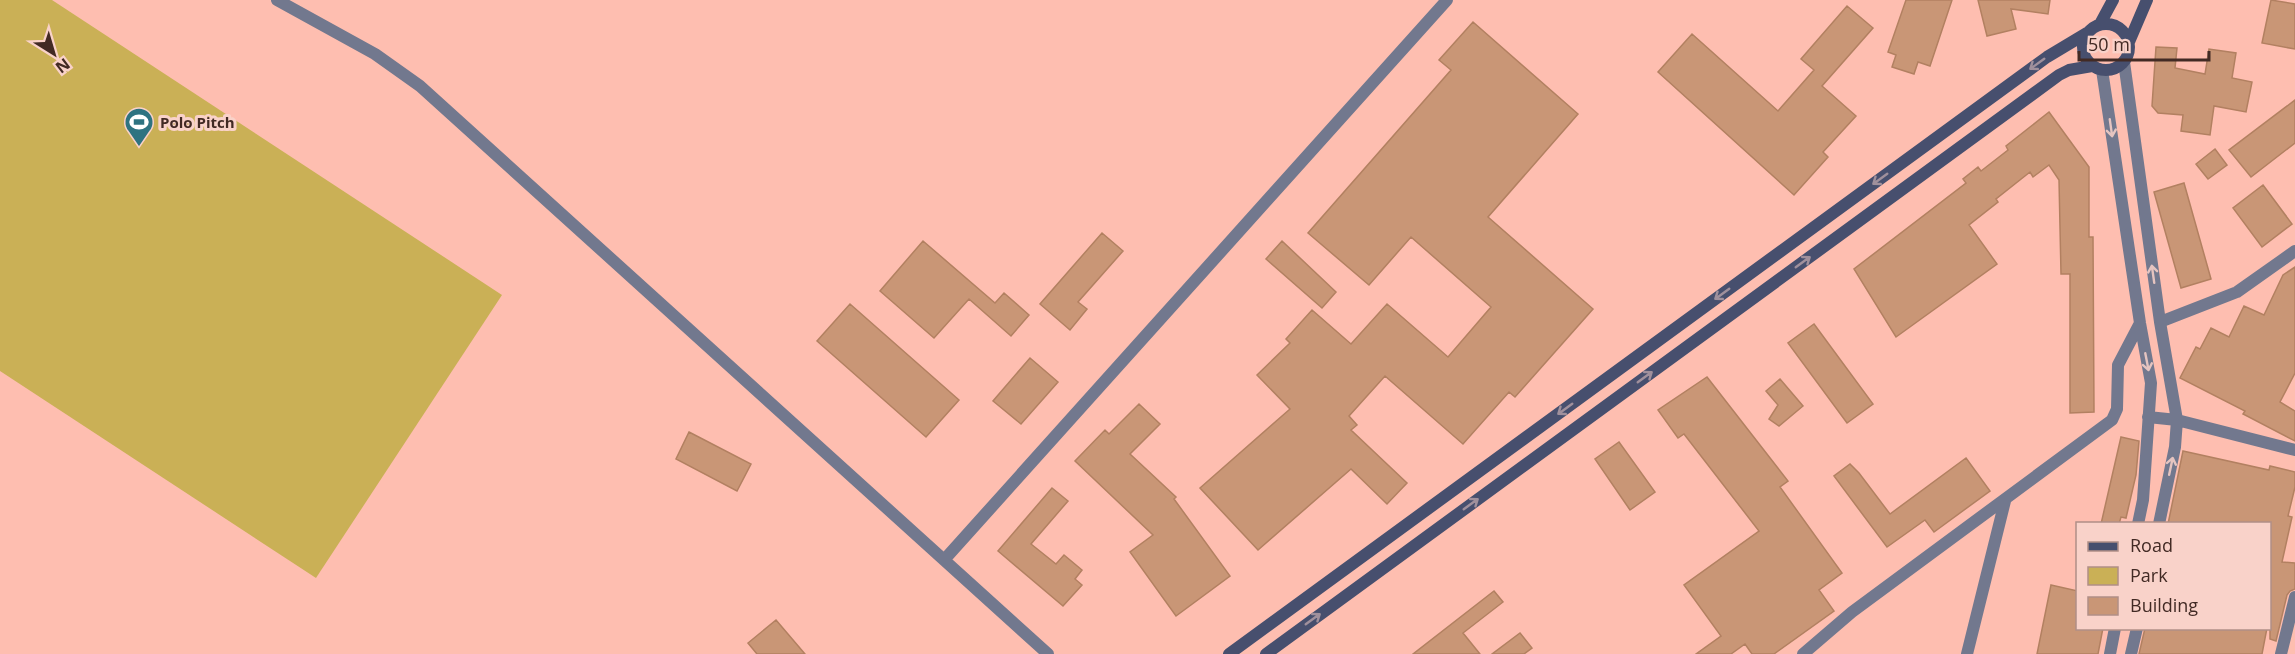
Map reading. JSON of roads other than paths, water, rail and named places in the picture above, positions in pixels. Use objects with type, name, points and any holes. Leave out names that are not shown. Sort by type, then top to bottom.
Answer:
[{"type":"main road","points":[[1229,654],[2047,57],[2100,24],[2113,0]]},
{"type":"main road","points":[[1266,654],[2059,75],[2069,70],[2097,68],[2111,70],[2124,62],[2128,55],[2129,42],[2147,0]]},
{"type":"main road","points":[[2100,24],[2117,26],[2129,42]]},
{"type":"main road","points":[[2087,33],[2082,46],[2084,55],[2097,68]]},
{"type":"street","points":[[277,0],[375,54],[420,86],[1048,654]]},
{"type":"street","points":[[944,560],[1447,0]]},
{"type":"street","points":[[2124,62],[2160,322],[2177,420],[2175,447],[2158,522]]},
{"type":"street","points":[[2097,68],[2151,383],[2143,500],[2138,522]]},
{"type":"street","points":[[2160,322],[2237,292],[2295,250]]},
{"type":"street","points":[[1803,654],[1852,612],[2112,420],[2117,409],[2118,365],[2140,323]]},
{"type":"street","points":[[2148,417],[2177,420],[2295,450]]},
{"type":"street","points":[[1967,654],[2005,501]]},
{"type":"street","points":[[2281,654],[2295,597]]},
{"type":"street","points":[[2110,654],[2115,630]]},
{"type":"street","points":[[2131,654],[2137,630]]},
{"type":"place","name":"Polo Pitch","points":[[139,148]]}]
